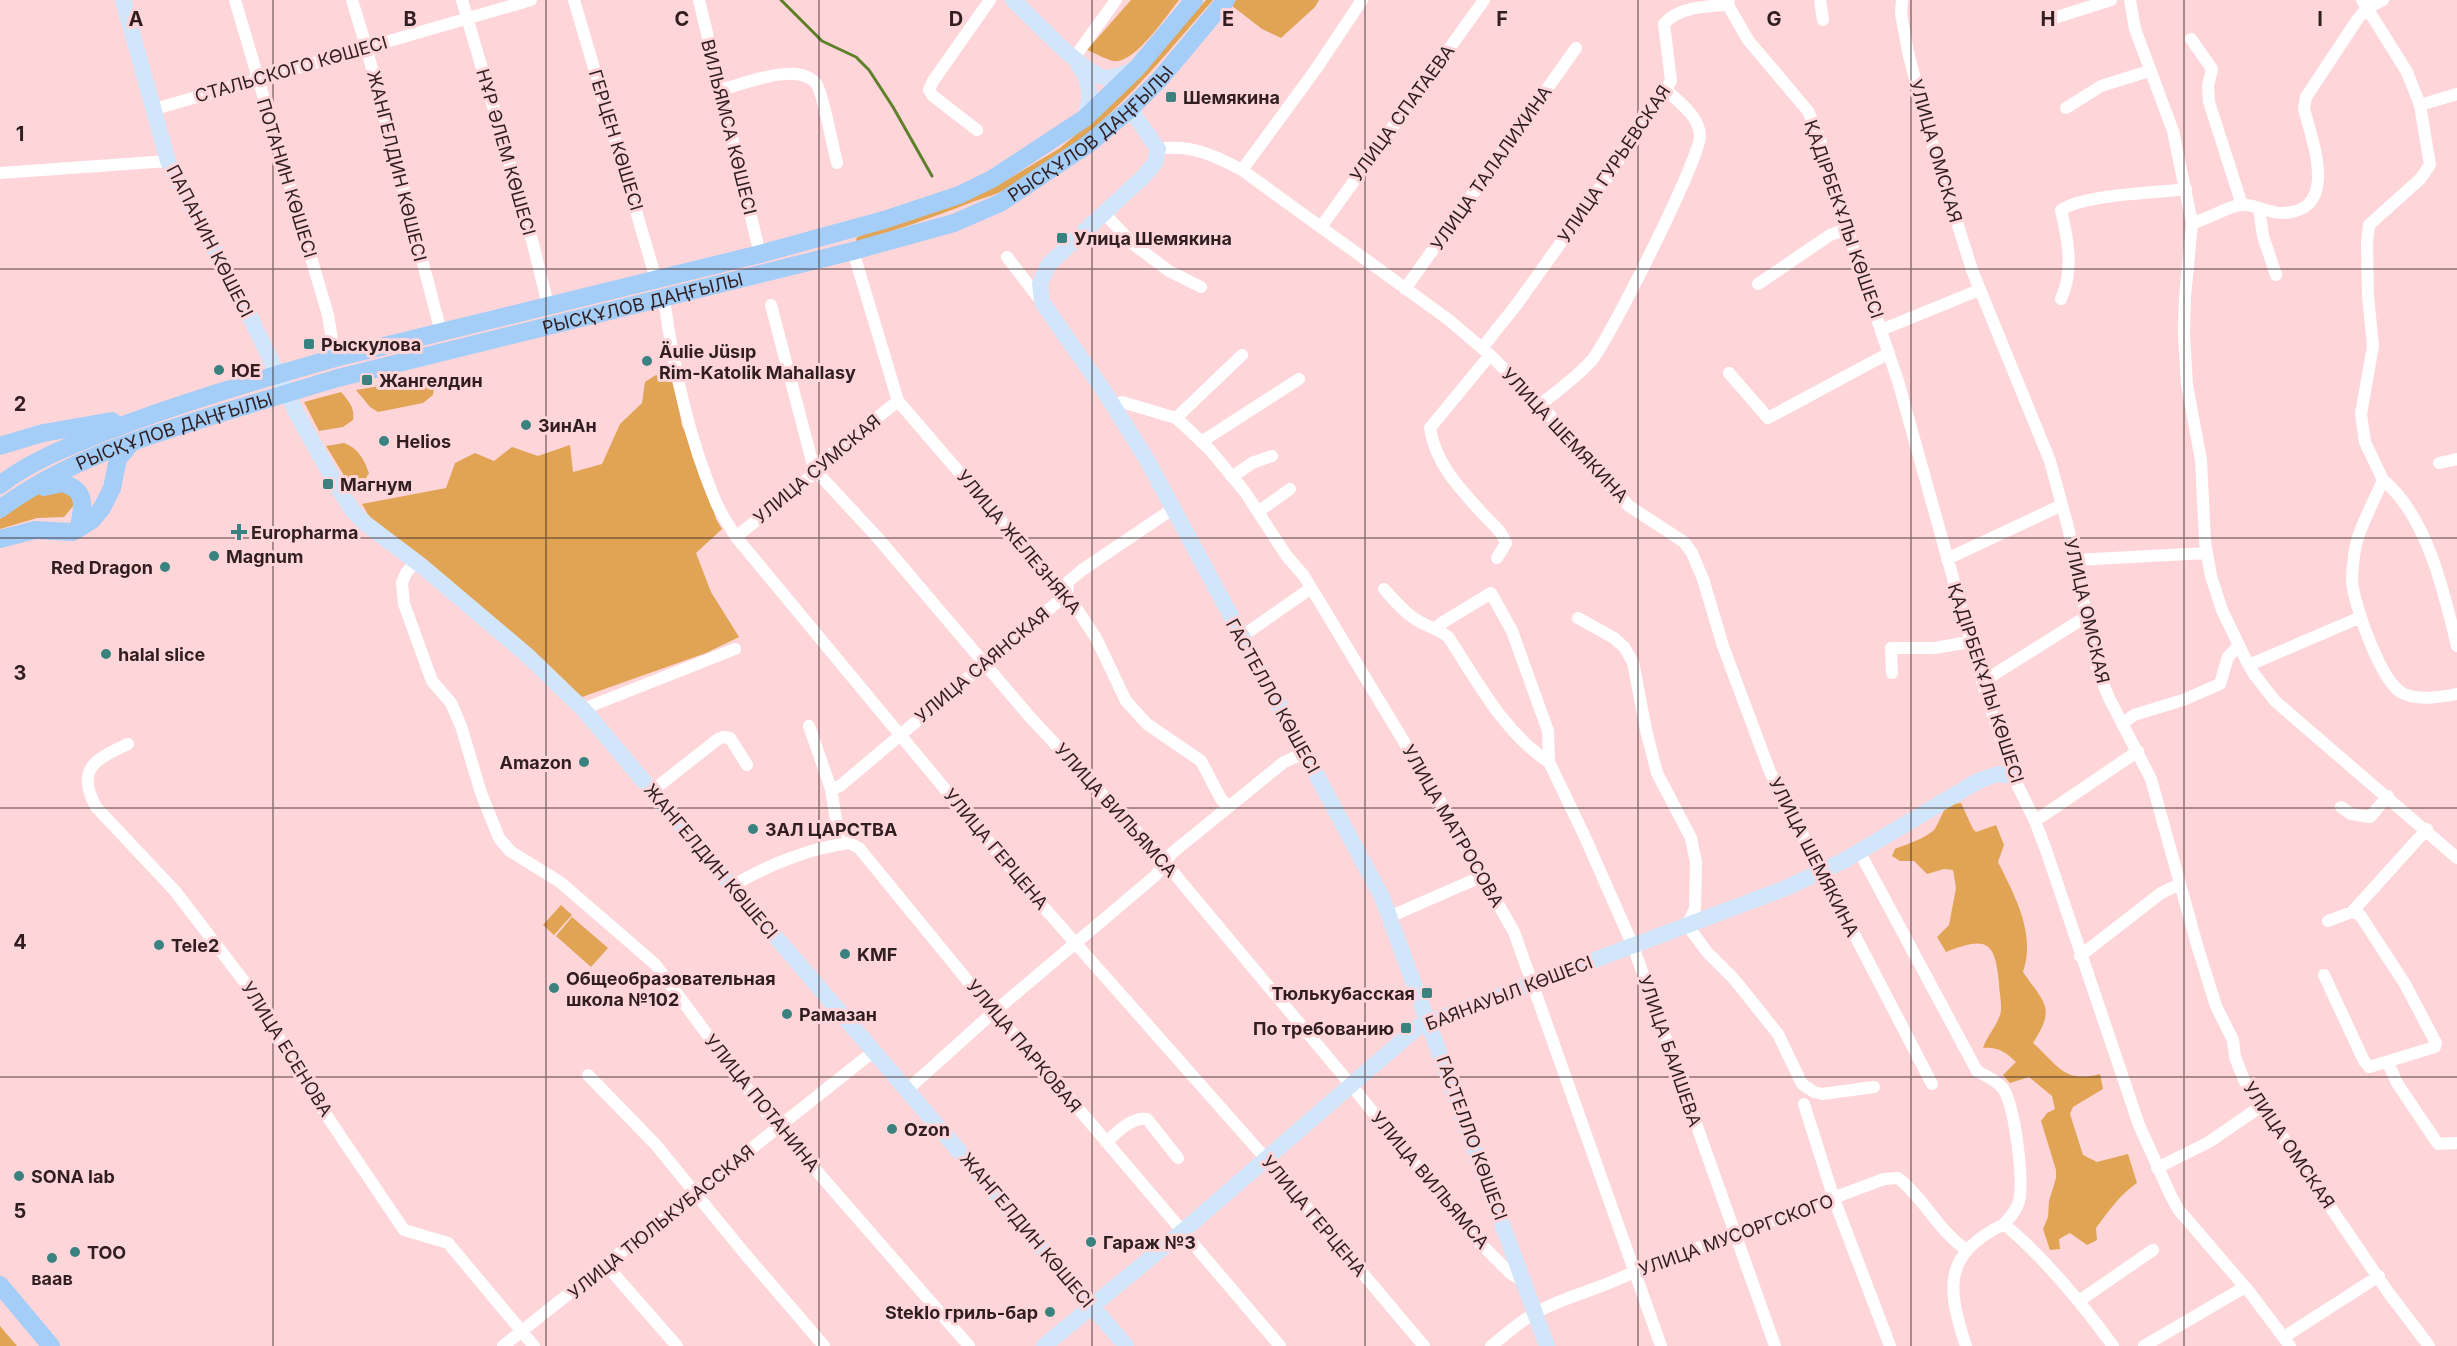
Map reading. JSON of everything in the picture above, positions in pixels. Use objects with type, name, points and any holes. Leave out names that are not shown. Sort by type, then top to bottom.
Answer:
[{"type":"main road","name":"РЫСҚҰЛОВ ДАҢҒЫЛЫ","points":[[0,485],[35,461],[155,413],[278,375],[335,358],[760,254],[884,220],[959,195],[992,179],[1085,118],[1137,68],[1194,0]]},
{"type":"main road","name":"РЫСҚҰЛОВ ДАҢҒЫЛЫ","points":[[0,509],[28,490],[72,466],[132,442],[286,393],[338,378],[664,299],[954,223],[1000,203],[1087,145],[1130,109],[1159,80],[1226,0]]},
{"type":"main road","points":[[734,281],[732,274],[734,272],[791,257],[794,255],[794,245]]},
{"type":"main road","points":[[610,312],[612,303],[687,283],[687,272]]},
{"type":"main road","points":[[468,346],[470,340],[544,321],[547,319],[548,305]]},
{"type":"main road","points":[[0,446],[43,433],[155,413]]},
{"type":"main road","points":[[0,539],[20,532],[51,529],[73,532],[92,520],[102,508],[111,488],[118,459],[132,442]]},
{"type":"main road","points":[[28,490],[63,483],[72,486],[82,497],[79,528]]},
{"type":"main road","points":[[0,1285],[51,1346]]},
{"type":"street","name":"ПАПАНИН КӨШЕСІ","points":[[123,0],[168,161],[286,393]]},
{"type":"street","name":"ПОТАНИН КӨШЕСІ","points":[[235,0],[327,315],[335,358]]},
{"type":"street","name":"ЖАНГЕЛДИН КӨШЕСІ","points":[[352,0],[441,332]]},
{"type":"street","name":"НҰР ӘЛЕМ КӨШЕСІ","points":[[462,0],[532,240],[548,305]]},
{"type":"street","name":"СТАЛЬСКОГО КӨШЕСІ","points":[[155,109],[531,0]]},
{"type":"street","name":"ГЕРЦЕН КӨШЕСІ","points":[[574,0],[656,279]]},
{"type":"street","name":"ВИЛЬЯМСА КӨШЕСІ","points":[[699,0],[760,254]]},
{"type":"street","points":[[977,130],[933,96],[930,90],[933,81],[990,0]]},
{"type":"street","points":[[1013,0],[1074,58],[1103,77],[1113,77],[1137,68]]},
{"type":"street","points":[[1074,58],[1116,0]]},
{"type":"street","points":[[1242,170],[1316,69],[1362,0]]},
{"type":"street","name":"УЛИЦА СПАТАЕВА","points":[[1321,227],[1484,0]]},
{"type":"street","points":[[1820,0],[1823,20]]},
{"type":"street","name":"УЛИЦА ОМСКАЯ","points":[[1902,0],[1901,14],[1908,52],[1929,133],[1979,290],[2050,461],[2075,560],[2098,672],[2122,724],[2138,751],[2158,798],[2180,884],[2216,1006],[2233,1040],[2235,1057],[2244,1080],[2260,1107],[2388,1292],[2429,1346]]},
{"type":"street","points":[[2057,17],[2111,0]]},
{"type":"street","points":[[2130,0],[2135,29],[2173,131],[2192,223],[2185,297],[2184,334],[2187,385],[2201,460],[2207,553],[2211,576],[2222,610],[2248,665],[2275,701],[2388,796],[2457,858]]},
{"type":"street","points":[[2192,223],[2242,205],[2279,213],[2295,212],[2304,209],[2315,197],[2318,176],[2304,109],[2306,97],[2364,5],[2383,0]]},
{"type":"street","name":"УЛИЦА ГУРЬЕВСКАЯ","points":[[1497,558],[1506,543],[1503,533],[1463,492],[1444,466],[1432,441],[1430,428],[1600,188],[1671,81],[1664,24],[1686,10],[1729,2]]},
{"type":"street","name":"ҚАДІРБЕКҰЛЫ КӨШЕСІ","points":[[1729,2],[1748,40],[1777,77],[1800,99],[1818,134],[1889,353],[1982,682],[2013,776],[2035,821],[2139,1125],[2178,1209],[2245,1287],[2287,1341]]},
{"type":"street","points":[[2364,5],[2391,43],[2407,72],[2420,105],[2430,165],[2420,178],[2369,225],[2368,296],[2373,346],[2361,414],[2365,442],[2383,480],[2395,490],[2423,536],[2457,646]]},
{"type":"street","points":[[2191,39],[2212,69],[2208,86],[2209,102],[2242,205]]},
{"type":"street","name":"УЛИЦА ТАЛАЛИХИНА","points":[[1405,289],[1576,48]]},
{"type":"street","points":[[1074,58],[1088,80],[1091,91],[1085,118]]},
{"type":"street","points":[[2066,108],[2101,86],[2149,71]]},
{"type":"street","points":[[720,90],[788,73],[806,75],[818,86],[837,163]]},
{"type":"street","points":[[1540,405],[1594,358],[1633,289],[1701,137],[1696,121],[1665,89]]},
{"type":"street","points":[[2420,105],[2457,94]]},
{"type":"street","points":[[1042,302],[1040,283],[1049,264],[1143,177],[1155,162],[1158,149],[1130,109]]},
{"type":"street","name":"УЛИЦА ШЕМЯКИНА","points":[[1158,149],[1175,147],[1196,150],[1217,157],[1242,170],[1449,320],[1486,351],[1540,405],[1590,465],[1629,506],[1684,542],[1692,553],[1703,579],[1723,646],[1761,751],[1932,1084]]},
{"type":"street","points":[[0,173],[168,161]]},
{"type":"street","points":[[2061,299],[2066,287],[2069,245],[2061,210],[2069,205],[2186,189]]},
{"type":"street","points":[[2259,209],[2263,237],[2276,275]]},
{"type":"street","points":[[1103,212],[1133,244],[1169,271],[1202,287]]},
{"type":"street","points":[[1758,284],[1830,235],[1847,229]]},
{"type":"street","name":"УЛИЦА ЖЕЛЕЗНЯКА","points":[[853,250],[898,401],[1045,572],[1067,594],[1096,638],[1126,701],[1147,724],[1201,761],[1221,799],[1229,807]]},
{"type":"street","points":[[1007,257],[1042,302]]},
{"type":"street","points":[[1881,330],[1979,290]]},
{"type":"street","name":"УЛИЦА ГЕРЦЕНА","points":[[664,299],[676,367],[694,436],[716,501],[736,537],[1032,894],[1267,1160],[1424,1346]]},
{"type":"street","name":"ГАСТЕЛЛО КӨШЕСІ","points":[[1042,302],[1113,406],[1174,508],[1376,887],[1430,1022],[1547,1346]]},
{"type":"street","name":"УЛИЦА ВИЛЬЯМСА","points":[[771,305],[814,469],[985,662],[1029,716],[1165,862],[1474,1237],[1510,1274],[1524,1282]]},
{"type":"street","points":[[1729,373],[1768,418],[1889,353]]},
{"type":"street","points":[[1176,418],[1242,355]]},
{"type":"street","points":[[1201,442],[1299,379]]},
{"type":"street","name":"ЖАНГЕЛДИН КӨШЕСІ","points":[[286,393],[339,491],[353,511],[527,655],[583,709],[1126,1346]]},
{"type":"street","name":"УЛИЦА СУМСКАЯ","points":[[736,537],[810,477],[814,469],[898,401]]},
{"type":"street","name":"УЛИЦА МАТРОСОВА","points":[[1113,406],[1122,402],[1176,418],[1232,477],[1311,588],[1483,876],[1514,932],[1661,1346]]},
{"type":"street","points":[[1232,477],[1252,463],[1272,456]]},
{"type":"street","points":[[2439,463],[2457,459]]},
{"type":"street","points":[[2383,480],[2356,544],[2352,580],[2361,617],[2383,668],[2397,689],[2404,694],[2420,697],[2457,694]]},
{"type":"street","points":[[1258,512],[1290,489]]},
{"type":"street","points":[[1947,559],[2062,506]]},
{"type":"street","name":"УЛИЦА САЯНСКАЯ","points":[[831,789],[840,786],[1067,594],[1068,582],[1082,570],[1174,508]]},
{"type":"street","points":[[2075,560],[2207,553]]},
{"type":"street","name":"УЛИЦА ПОТАНИНА","points":[[416,561],[406,573],[402,584],[404,604],[432,681],[451,703],[461,726],[499,838],[510,851],[560,882],[655,964],[779,1128],[969,1346]]},
{"type":"street","points":[[1241,637],[1311,588]]},
{"type":"street","name":"УЛИЦА БАИШЕВА","points":[[1384,589],[1403,610],[1424,624],[1440,629],[1449,638],[1500,714],[1532,751],[1549,762]]},
{"type":"street","name":"УЛИЦА БАИШЕВА","points":[[1440,629],[1440,624],[1491,593],[1512,631],[1544,719],[1550,742],[1549,762],[1586,837],[1633,946],[1775,1346]]},
{"type":"street","points":[[1982,682],[2087,616]]},
{"type":"street","points":[[2248,665],[2361,617]]},
{"type":"street","points":[[1578,618],[1614,638],[1624,647],[1633,662],[1657,773],[1691,838],[1696,862],[1695,909],[1687,925],[1707,952],[1734,979],[1778,1034],[1802,1084],[1822,1094],[1874,1087]]},
{"type":"street","points":[[1892,673],[1891,648],[1934,648],[1970,642]]},
{"type":"street","points":[[2122,724],[2134,715],[2183,700],[2220,684],[2228,657],[2239,645]]},
{"type":"street","points":[[583,709],[735,649]]},
{"type":"street","points":[[732,886],[806,853],[840,844],[831,789],[809,726]]},
{"type":"street","points":[[652,791],[724,737],[730,738],[747,765]]},
{"type":"street","name":"УЛИЦА ЕСЕНОВА","points":[[128,744],[92,764],[88,780],[89,794],[96,807],[174,891],[260,1002],[310,1091],[404,1230],[448,1243],[534,1346]]},
{"type":"street","points":[[2035,821],[2138,751]]},
{"type":"street","points":[[908,1090],[994,1012],[1155,876],[1172,853],[1284,762],[1304,753]]},
{"type":"street","name":"БАЯНАУЫЛ КӨШЕСІ","points":[[1044,1346],[1267,1160],[1409,1033],[1430,1022],[1786,888],[1859,851],[1978,781],[1998,774],[2013,776]]},
{"type":"street","points":[[2340,807],[2351,814],[2370,817],[2388,796]]},
{"type":"street","points":[[2328,921],[2352,912],[2427,830]]},
{"type":"street","name":"УЛИЦА ПАРКОВАЯ","points":[[840,844],[849,843],[859,848],[994,1012],[1280,1346]]},
{"type":"street","points":[[1859,851],[1977,1071],[1995,1081],[2004,1090],[2014,1120],[2018,1152],[2019,1201],[2014,1213],[2004,1224],[1976,1240],[1962,1255],[1953,1284],[1954,1308],[1966,1346]]},
{"type":"street","points":[[1389,917],[1483,876]]},
{"type":"street","points":[[2080,956],[2161,893],[2180,884]]},
{"type":"street","points":[[2324,975],[2364,1061],[2369,1067],[2435,1047],[2436,1043],[2418,1007],[2398,974],[2360,915],[2352,912]]},
{"type":"street","name":"УЛИЦА ТЮЛЬКУБАССКАЯ","points":[[503,1346],[874,1051]]},
{"type":"street","points":[[2388,1063],[2397,1083],[2438,1144],[2457,1143]]},
{"type":"street","points":[[588,1076],[656,1144],[824,1346]]},
{"type":"street","points":[[1804,1104],[1834,1199],[1890,1346]]},
{"type":"street","points":[[2157,1168],[2209,1142],[2260,1107]]},
{"type":"street","points":[[1106,1142],[1130,1123],[1141,1118],[1147,1119],[1178,1158]]},
{"type":"street","name":"УЛИЦА МУСОРГСКОГО","points":[[1491,1346],[1536,1312],[1612,1283],[1633,1272],[1736,1236],[1884,1179],[1898,1178],[1912,1189],[1946,1233],[1966,1250]]},
{"type":"street","points":[[2004,1224],[2025,1242],[2079,1301],[2113,1346]]},
{"type":"street","points":[[2079,1301],[2153,1250]]},
{"type":"street","points":[[606,1265],[676,1346]]},
{"type":"street","points":[[2287,1341],[2379,1276]]},
{"type":"street","points":[[2144,1346],[2245,1287]]},
{"type":"shaded area","points":[[1131,0],[1179,0],[1149,38],[1121,60],[1113,61],[1087,50]]},
{"type":"shaded area","points":[[1206,0],[1213,0],[1144,79],[1120,104],[1069,149],[1040,169],[996,194],[855,243],[857,237],[928,214],[1005,181],[1060,148],[1110,106]]},
{"type":"shaded area","points":[[1236,0],[1319,0],[1315,7],[1281,38],[1262,29],[1231,5]]},
{"type":"shaded area","points":[[656,375],[675,382],[682,426],[699,459],[716,519],[722,529],[696,553],[711,592],[739,637],[706,653],[582,697],[373,523],[362,504],[446,488],[455,463],[475,453],[494,461],[512,447],[538,456],[570,445],[573,472],[602,464],[620,424],[642,403],[645,382]]},
{"type":"shaded area","points":[[435,377],[433,395],[423,403],[378,412],[370,407],[356,390]]},
{"type":"shaded area","points":[[341,392],[351,405],[353,420],[343,427],[319,431],[304,402]]},
{"type":"shaded area","points":[[344,443],[360,455],[369,473],[364,481],[353,490],[326,446]]},
{"type":"shaded area","points":[[59,488],[69,490],[74,505],[64,517],[37,518],[0,529],[0,519],[27,497]]},
{"type":"shaded area","points":[[1961,803],[1976,832],[1996,825],[2004,845],[1998,862],[2022,915],[2027,944],[2023,972],[2045,1006],[2044,1021],[2033,1043],[2056,1065],[2070,1074],[2088,1076],[2100,1074],[2103,1089],[2073,1107],[2070,1114],[2083,1155],[2097,1162],[2128,1154],[2137,1183],[2110,1209],[2096,1228],[2097,1240],[2087,1245],[2070,1233],[2059,1239],[2060,1249],[2050,1250],[2043,1229],[2048,1217],[2049,1201],[2056,1178],[2056,1170],[2041,1121],[2047,1113],[2055,1109],[2052,1096],[2029,1077],[2010,1083],[2003,1075],[2016,1062],[2001,1051],[1983,1048],[2001,1011],[1995,958],[1986,946],[1980,944],[1971,944],[1946,952],[1937,937],[1949,925],[1956,888],[1953,870],[1944,869],[1927,874],[1914,861],[1900,861],[1892,856],[1895,849],[1920,839],[1934,830],[1947,805]]},
{"type":"shaded area","points":[[561,905],[572,915],[554,935],[543,925]]},
{"type":"shaded area","points":[[572,917],[608,948],[591,967],[556,936]]},
{"type":"shaded area","points":[[0,1326],[17,1346],[0,1346]]},
{"type":"waterway","points":[[781,0],[822,41],[856,57],[869,70],[932,176]]},
{"type":"place","name":"Шемякина","points":[[1171,97]]},
{"type":"place","name":"Улица Шемякина","points":[[1062,238]]},
{"type":"place","name":"Рыскулова","points":[[309,344]]},
{"type":"place","name":"Äulie Jüsıp Rim-Katolik Mahallasy","points":[[647,361]]},
{"type":"place","name":"ЮЕ","points":[[219,370]]},
{"type":"place","name":"Жангелдин","points":[[367,380]]},
{"type":"place","name":"ЗинАн","points":[[526,425]]},
{"type":"place","name":"Helios","points":[[384,441]]},
{"type":"place","name":"Магнум","points":[[328,484]]},
{"type":"place","name":"Europharma","points":[[239,532]]},
{"type":"place","name":"Magnum","points":[[214,556]]},
{"type":"place","name":"Red Dragon","points":[[165,567]]},
{"type":"place","name":"halal slice","points":[[106,654]]},
{"type":"place","name":"Amazon","points":[[584,762]]},
{"type":"place","name":"ЗАЛ ЦАРСТВА","points":[[753,829]]},
{"type":"place","name":"Tele2","points":[[159,945]]},
{"type":"place","name":"KMF","points":[[845,954]]},
{"type":"place","name":"Общеобразовательная школа №102","points":[[554,988]]},
{"type":"place","name":"Тюлькубасская","points":[[1427,993]]},
{"type":"place","name":"Рамазан","points":[[787,1014]]},
{"type":"place","name":"По требованию","points":[[1406,1028]]},
{"type":"place","name":"Ozon","points":[[892,1129]]},
{"type":"place","name":"SONA lab","points":[[19,1176]]},
{"type":"place","name":"Гараж №3","points":[[1091,1242]]},
{"type":"place","name":"ТОО","points":[[75,1252]]},
{"type":"place","name":"ваав","points":[[52,1258]]},
{"type":"place","name":"Steklo гриль-бар","points":[[1050,1312]]}]
